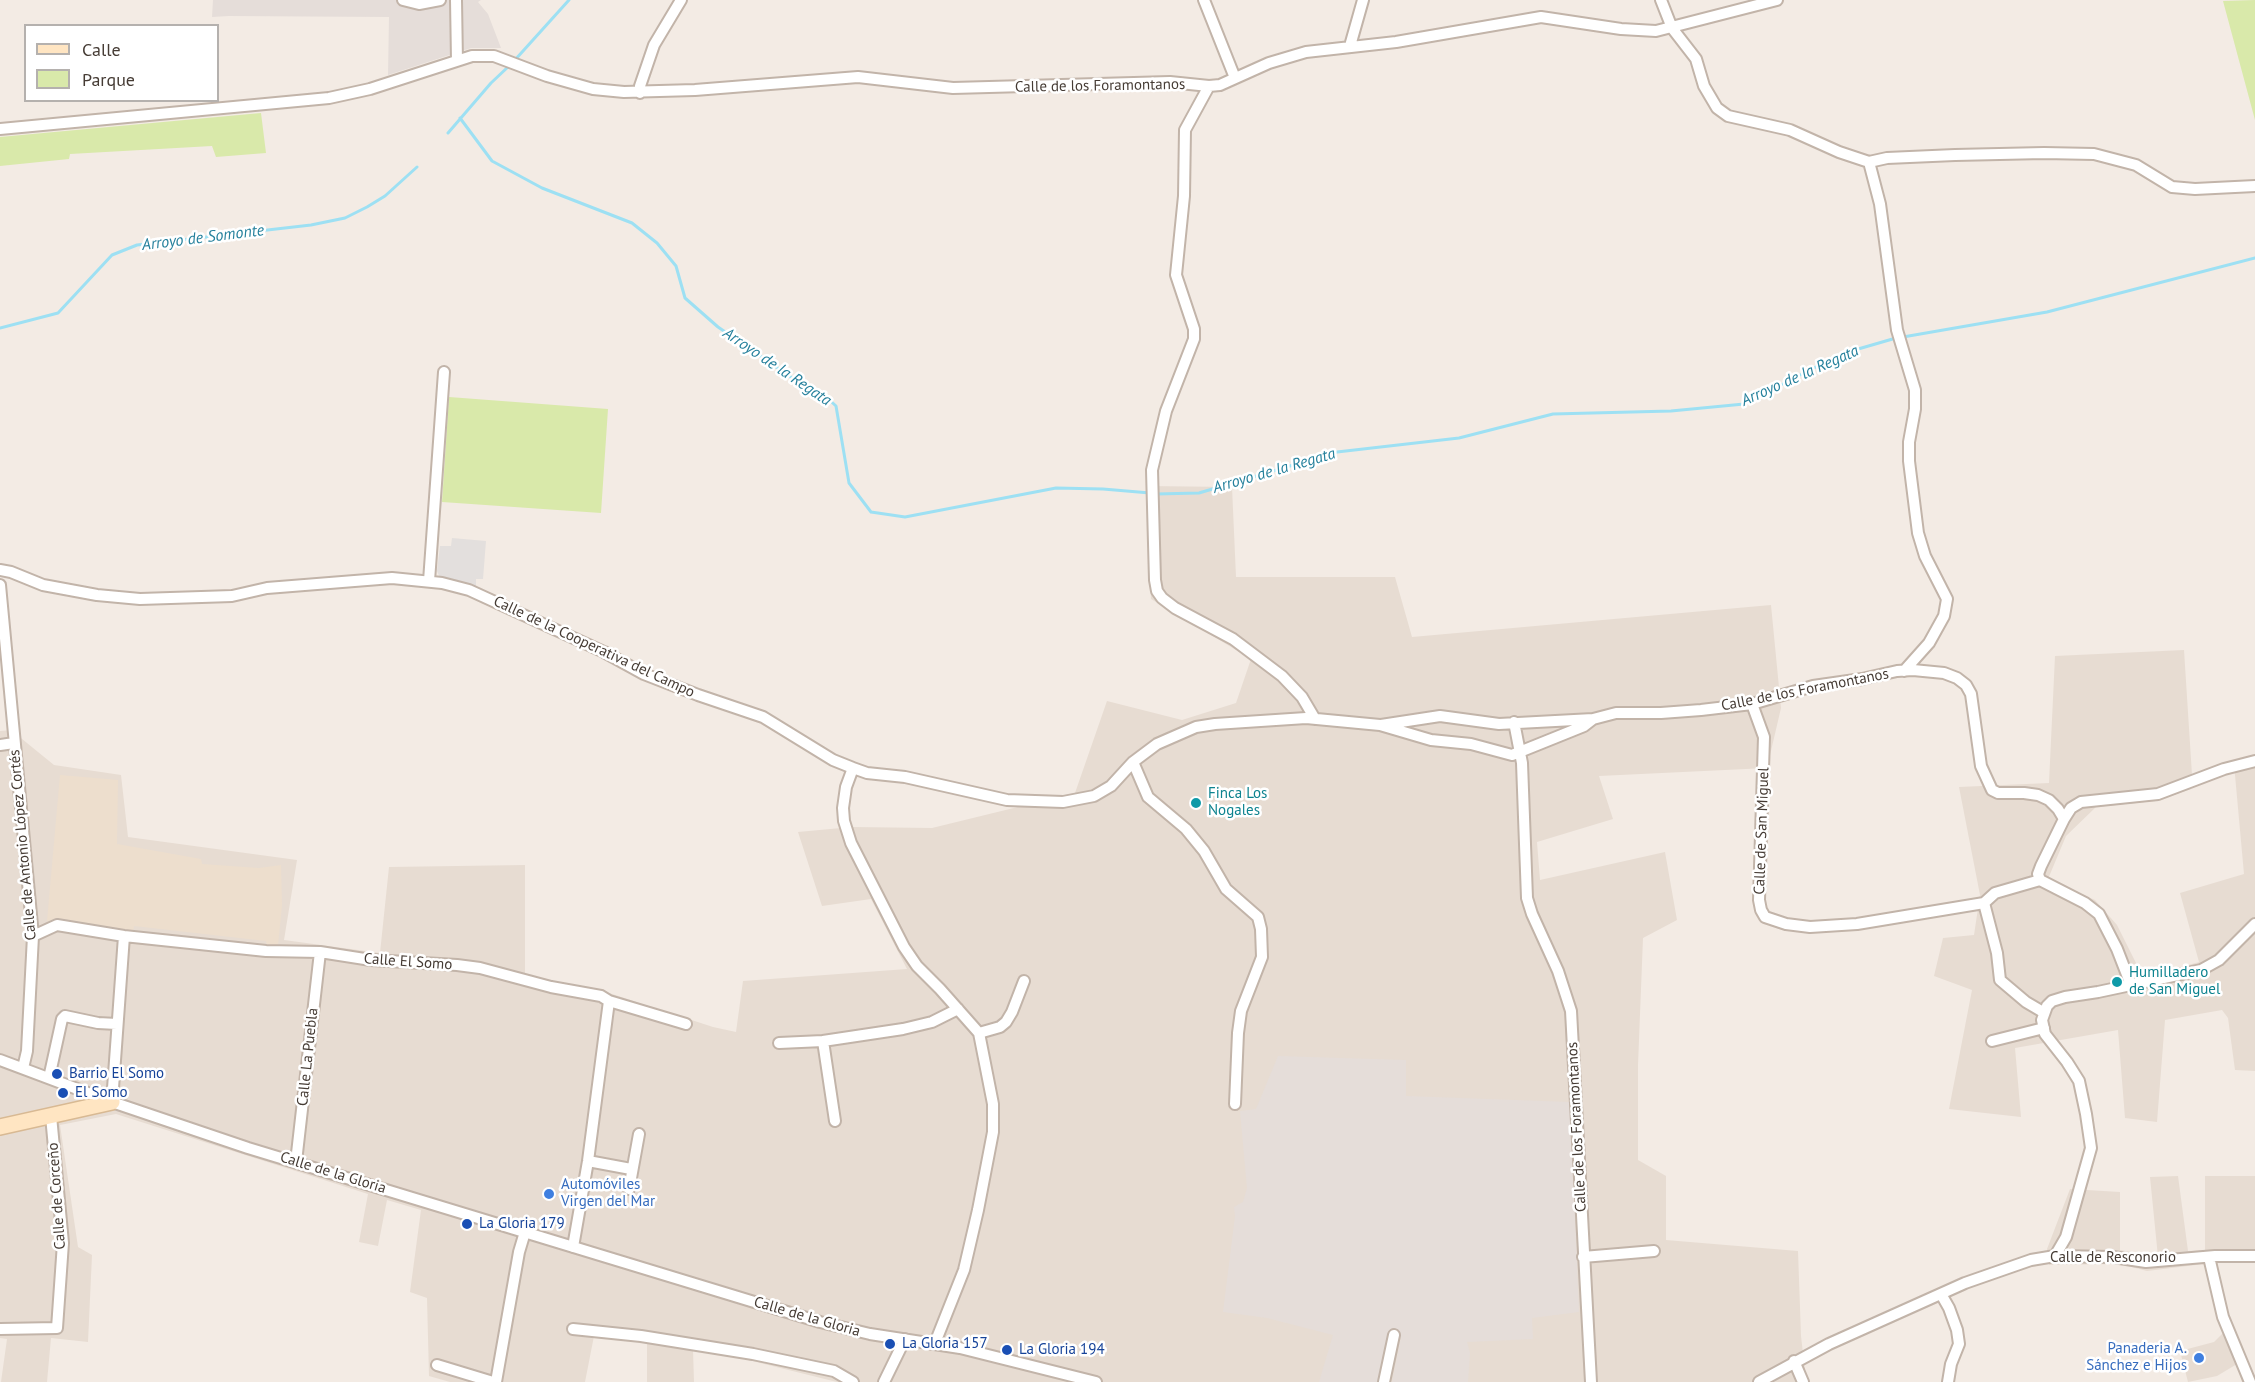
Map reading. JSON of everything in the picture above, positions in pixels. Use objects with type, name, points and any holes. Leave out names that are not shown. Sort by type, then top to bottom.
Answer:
[{"type":"main road","points":[[77,1108],[94,1095]]},
{"type":"main road","points":[[0,1127],[112,1102]]},
{"type":"street","points":[[403,0],[419,4],[440,0]]},
{"type":"street","points":[[640,93],[640,86],[654,45],[681,0]]},
{"type":"street","points":[[1204,0],[1235,78]]},
{"type":"street","points":[[1350,46],[1363,0]]},
{"type":"street","points":[[1661,0],[1672,28],[1696,59],[1710,98],[1717,108],[1728,116],[1790,130],[1839,152],[1869,162],[1887,158],[1955,154],[2094,154],[2136,165],[2172,187],[2195,189],[2255,186]]},
{"type":"street","name":"Calle de los Foramontanos","points":[[0,129],[329,98],[370,89],[472,56],[500,58],[547,76],[593,88],[640,93],[858,77],[953,88],[1170,82],[1209,86],[1220,85],[1269,63],[1306,52],[1396,42],[1541,17],[1656,31],[1777,0]]},
{"type":"street","points":[[457,61],[458,1]]},
{"type":"street","points":[[1209,86],[1188,122],[1183,145],[1184,196],[1176,275],[1194,329],[1194,339],[1160,431],[1152,470],[1155,580],[1157,591],[1175,608],[1233,639],[1282,676],[1306,702],[1315,719]]},
{"type":"street","points":[[1869,162],[1880,204],[1897,330],[1915,390],[1909,462],[1918,533],[1925,556],[1947,598],[1944,616],[1929,643],[1904,671]]},
{"type":"street","points":[[429,580],[444,372]]},
{"type":"street","name":"Calle de la Cooperativa del Campo","points":[[0,570],[43,585],[97,595],[140,599],[232,596],[267,588],[392,578],[429,580],[469,590],[604,652],[644,674],[763,717],[833,760],[853,768]]},
{"type":"street","name":"Calle de Antonio López Cortés","points":[[0,585],[33,936],[27,1051],[23,1068]]},
{"type":"street","name":"Calle de los Foramontanos","points":[[1380,725],[1440,716],[1499,724],[1593,719],[1616,713],[1661,713],[1752,704],[1813,686],[1904,671],[1944,673],[1957,678],[1966,685],[1971,694],[1981,766],[1992,790],[1998,793],[2038,795],[2049,800],[2064,819]]},
{"type":"street","name":"Calle de San Miguel","points":[[1752,704],[1764,737],[1759,900],[1765,917],[1786,924],[1810,927],[1831,927],[1886,920],[1984,903],[1995,893],[2040,880]]},
{"type":"street","name":"Calle de los Foramontanos","points":[[853,768],[867,773],[905,777],[1007,800],[1063,802],[1094,796],[1112,786],[1133,762],[1157,744],[1196,727],[1254,720],[1315,719],[1380,725],[1431,740],[1471,744],[1512,755],[1584,726],[1593,719]]},
{"type":"street","name":"Calle de los Foramontanos","points":[[1514,722],[1522,763],[1527,898],[1558,971],[1571,1011],[1591,1382]]},
{"type":"street","points":[[0,745],[14,743]]},
{"type":"street","points":[[2131,985],[2117,949],[2099,914],[2085,903],[2040,880],[2038,874],[2041,866],[2064,819],[2071,808],[2081,802],[2158,794],[2224,769],[2255,761]]},
{"type":"street","points":[[1133,762],[1148,797],[1186,829],[1204,851],[1226,889],[1258,918],[1261,929],[1262,957],[1241,1011],[1235,1104]]},
{"type":"street","points":[[853,768],[846,787],[843,808],[844,822],[857,858],[916,966],[979,1033],[993,1104],[993,1132],[964,1270],[934,1343]]},
{"type":"street","points":[[1984,903],[1997,953],[2000,980],[2026,1002],[2043,1012]]},
{"type":"street","points":[[2055,1256],[2066,1237],[2091,1148],[2079,1081],[2067,1062],[2052,1045],[2044,1028],[2043,1012],[2052,1002],[2065,997],[2200,970],[2219,960],[2255,924]]},
{"type":"street","name":"Calle El Somo","points":[[33,936],[57,925],[124,936],[266,951],[320,952],[371,960],[480,968],[528,982],[601,996],[609,1001],[686,1024]]},
{"type":"street","points":[[112,1102],[124,936]]},
{"type":"street","name":"Calle La Puebla","points":[[296,1162],[320,952]]},
{"type":"street","points":[[979,1033],[990,1031],[1006,1022],[1024,981]]},
{"type":"street","points":[[573,1247],[588,1161],[609,1001]]},
{"type":"street","points":[[779,1043],[823,1041],[903,1029],[932,1022],[958,1009]]},
{"type":"street","points":[[49,1078],[62,1019],[65,1016],[98,1023],[117,1024]]},
{"type":"street","points":[[1992,1041],[2044,1028]]},
{"type":"street","points":[[823,1041],[835,1121]]},
{"type":"street","points":[[0,1060],[94,1095]]},
{"type":"street","name":"Calle de la Gloria","points":[[94,1095],[296,1162],[820,1322],[870,1334],[934,1343],[993,1355],[1096,1382]]},
{"type":"street","name":"Calle de Corceño","points":[[0,1329],[57,1328],[63,1243],[51,1116]]},
{"type":"street","points":[[629,1189],[639,1134]]},
{"type":"street","points":[[588,1161],[631,1169]]},
{"type":"street","points":[[437,1365],[494,1382],[519,1252],[525,1232]]},
{"type":"street","points":[[1583,1257],[1654,1251]]},
{"type":"street","name":"Calle de Resconorio","points":[[1759,1382],[1794,1361],[1965,1283],[2031,1260],[2055,1256],[2113,1257],[2146,1262],[2255,1256]]},
{"type":"street","points":[[2209,1257],[2223,1317],[2250,1382]]},
{"type":"street","points":[[1941,1294],[1953,1319],[1959,1344],[1951,1364],[1948,1382]]},
{"type":"street","points":[[573,1329],[641,1336],[753,1354],[834,1371],[853,1382]]},
{"type":"street","points":[[1384,1382],[1394,1335]]},
{"type":"street","points":[[884,1382],[905,1339]]},
{"type":"street","points":[[1794,1361],[1803,1382]]},
{"type":"shaded area","points":[[213,0],[481,0],[478,2],[488,14],[501,48],[471,48],[388,75],[389,17],[212,17]]},
{"type":"shaded area","points":[[1146,486],[1232,487],[1236,577],[1395,577],[1412,637],[1771,605],[1781,708],[1767,768],[1599,776],[1613,819],[1537,842],[1540,880],[1665,852],[1677,920],[1643,938],[1638,1065],[1638,1160],[1666,1176],[1666,1240],[1798,1251],[1801,1336],[1805,1371],[1809,1382],[837,1382],[740,1358],[693,1350],[694,1382],[647,1382],[647,1341],[594,1336],[585,1382],[450,1382],[429,1376],[427,1298],[410,1292],[421,1210],[387,1200],[378,1246],[359,1242],[368,1194],[116,1114],[60,1125],[78,1247],[92,1255],[88,1342],[51,1338],[47,1382],[1,1382],[7,1339],[0,1338],[0,731],[11,730],[54,765],[121,775],[128,837],[297,860],[284,940],[380,953],[389,867],[525,865],[525,978],[609,993],[713,1027],[736,1032],[743,981],[907,969],[871,899],[822,906],[798,832],[852,827],[932,828],[1075,793],[1107,701],[1182,720],[1236,703],[1251,659],[1151,599]]},
{"type":"shaded area","points":[[452,538],[486,541],[483,579],[476,579],[476,588],[440,578],[437,571],[440,546],[451,546]]},
{"type":"shaded area","points":[[2184,650],[2191,789],[2156,801],[2096,807],[2066,836],[2048,879],[2095,900],[2117,925],[2142,975],[2160,973],[2199,962],[2180,893],[2244,874],[2234,764],[2255,758],[2255,1071],[2235,1070],[2228,1018],[2222,1010],[2165,1020],[2157,1122],[2125,1118],[2118,1030],[2015,1048],[2021,1117],[1949,1109],[1972,990],[1934,976],[1943,938],[1974,935],[1980,895],[1959,787],[2049,783],[2055,656]]},
{"type":"shaded area","points":[[60,775],[118,780],[117,844],[201,859],[202,864],[259,868],[281,865],[282,905],[278,945],[267,945],[266,941],[134,926],[133,931],[47,921]]},
{"type":"shaded area","points":[[1278,1056],[1406,1060],[1406,1096],[1570,1102],[1579,1312],[1532,1318],[1533,1339],[1467,1342],[1470,1353],[1468,1382],[1392,1382],[1401,1337],[1390,1334],[1379,1382],[1319,1382],[1333,1335],[1267,1318],[1223,1312],[1235,1216],[1234,1207],[1243,1202],[1247,1188],[1240,1111],[1256,1109]]},
{"type":"shaded area","points":[[2178,1176],[2188,1251],[2205,1250],[2205,1176],[2255,1176],[2255,1261],[2217,1262],[2230,1326],[2251,1382],[2242,1382],[2237,1364],[2217,1376],[2188,1382],[2180,1351],[2214,1342],[2223,1333],[2204,1264],[2147,1271],[2120,1264],[2049,1265],[2047,1249],[2070,1189],[2120,1192],[2120,1250],[2158,1257],[2150,1177]]},
{"type":"green space","points":[[2255,0],[2255,120],[2223,1]]},
{"type":"green space","points":[[261,113],[266,153],[216,157],[212,146],[70,154],[69,159],[0,166],[0,137]]},
{"type":"green space","points":[[449,397],[608,409],[601,513],[442,502]]},
{"type":"waterway","name":"Arroyo de Somonte","points":[[514,61],[569,0]]},
{"type":"waterway","name":"Arroyo de Somonte","points":[[448,133],[491,83],[509,66]]},
{"type":"waterway","name":"Arroyo de la Regata","points":[[460,118],[492,161],[542,188],[632,223],[657,243],[676,266],[685,298],[718,327],[798,382],[825,396],[836,406],[849,483],[871,512],[905,517],[1056,488],[1150,493]]},
{"type":"waterway","name":"Arroyo de Somonte","points":[[0,328],[58,313],[112,255],[137,245],[311,225],[345,218],[385,196],[417,167]]},
{"type":"waterway","name":"Arroyo de la Regata","points":[[1903,337],[2047,312],[2255,258]]},
{"type":"waterway","name":"Arroyo de la Regata","points":[[1156,494],[1199,493],[1337,452],[1459,438],[1553,414],[1671,411],[1744,404],[1841,354],[1896,338]]},
{"type":"place","name":"Finca Los Nogales","points":[[1196,803]]},
{"type":"place","name":"Humilladero de San Miguel","points":[[2117,982]]},
{"type":"place","name":"Barrio El Somo","points":[[57,1074]]},
{"type":"place","name":"El Somo","points":[[63,1093]]},
{"type":"place","name":"Automóviles Virgen del Mar","points":[[549,1194]]},
{"type":"place","name":"La Gloria 179","points":[[467,1224]]},
{"type":"place","name":"La Gloria 157","points":[[890,1344]]},
{"type":"place","name":"La Gloria 194","points":[[1007,1350]]},
{"type":"place","name":"Panaderia A. Sánchez e Hijos","points":[[2199,1358]]}]
